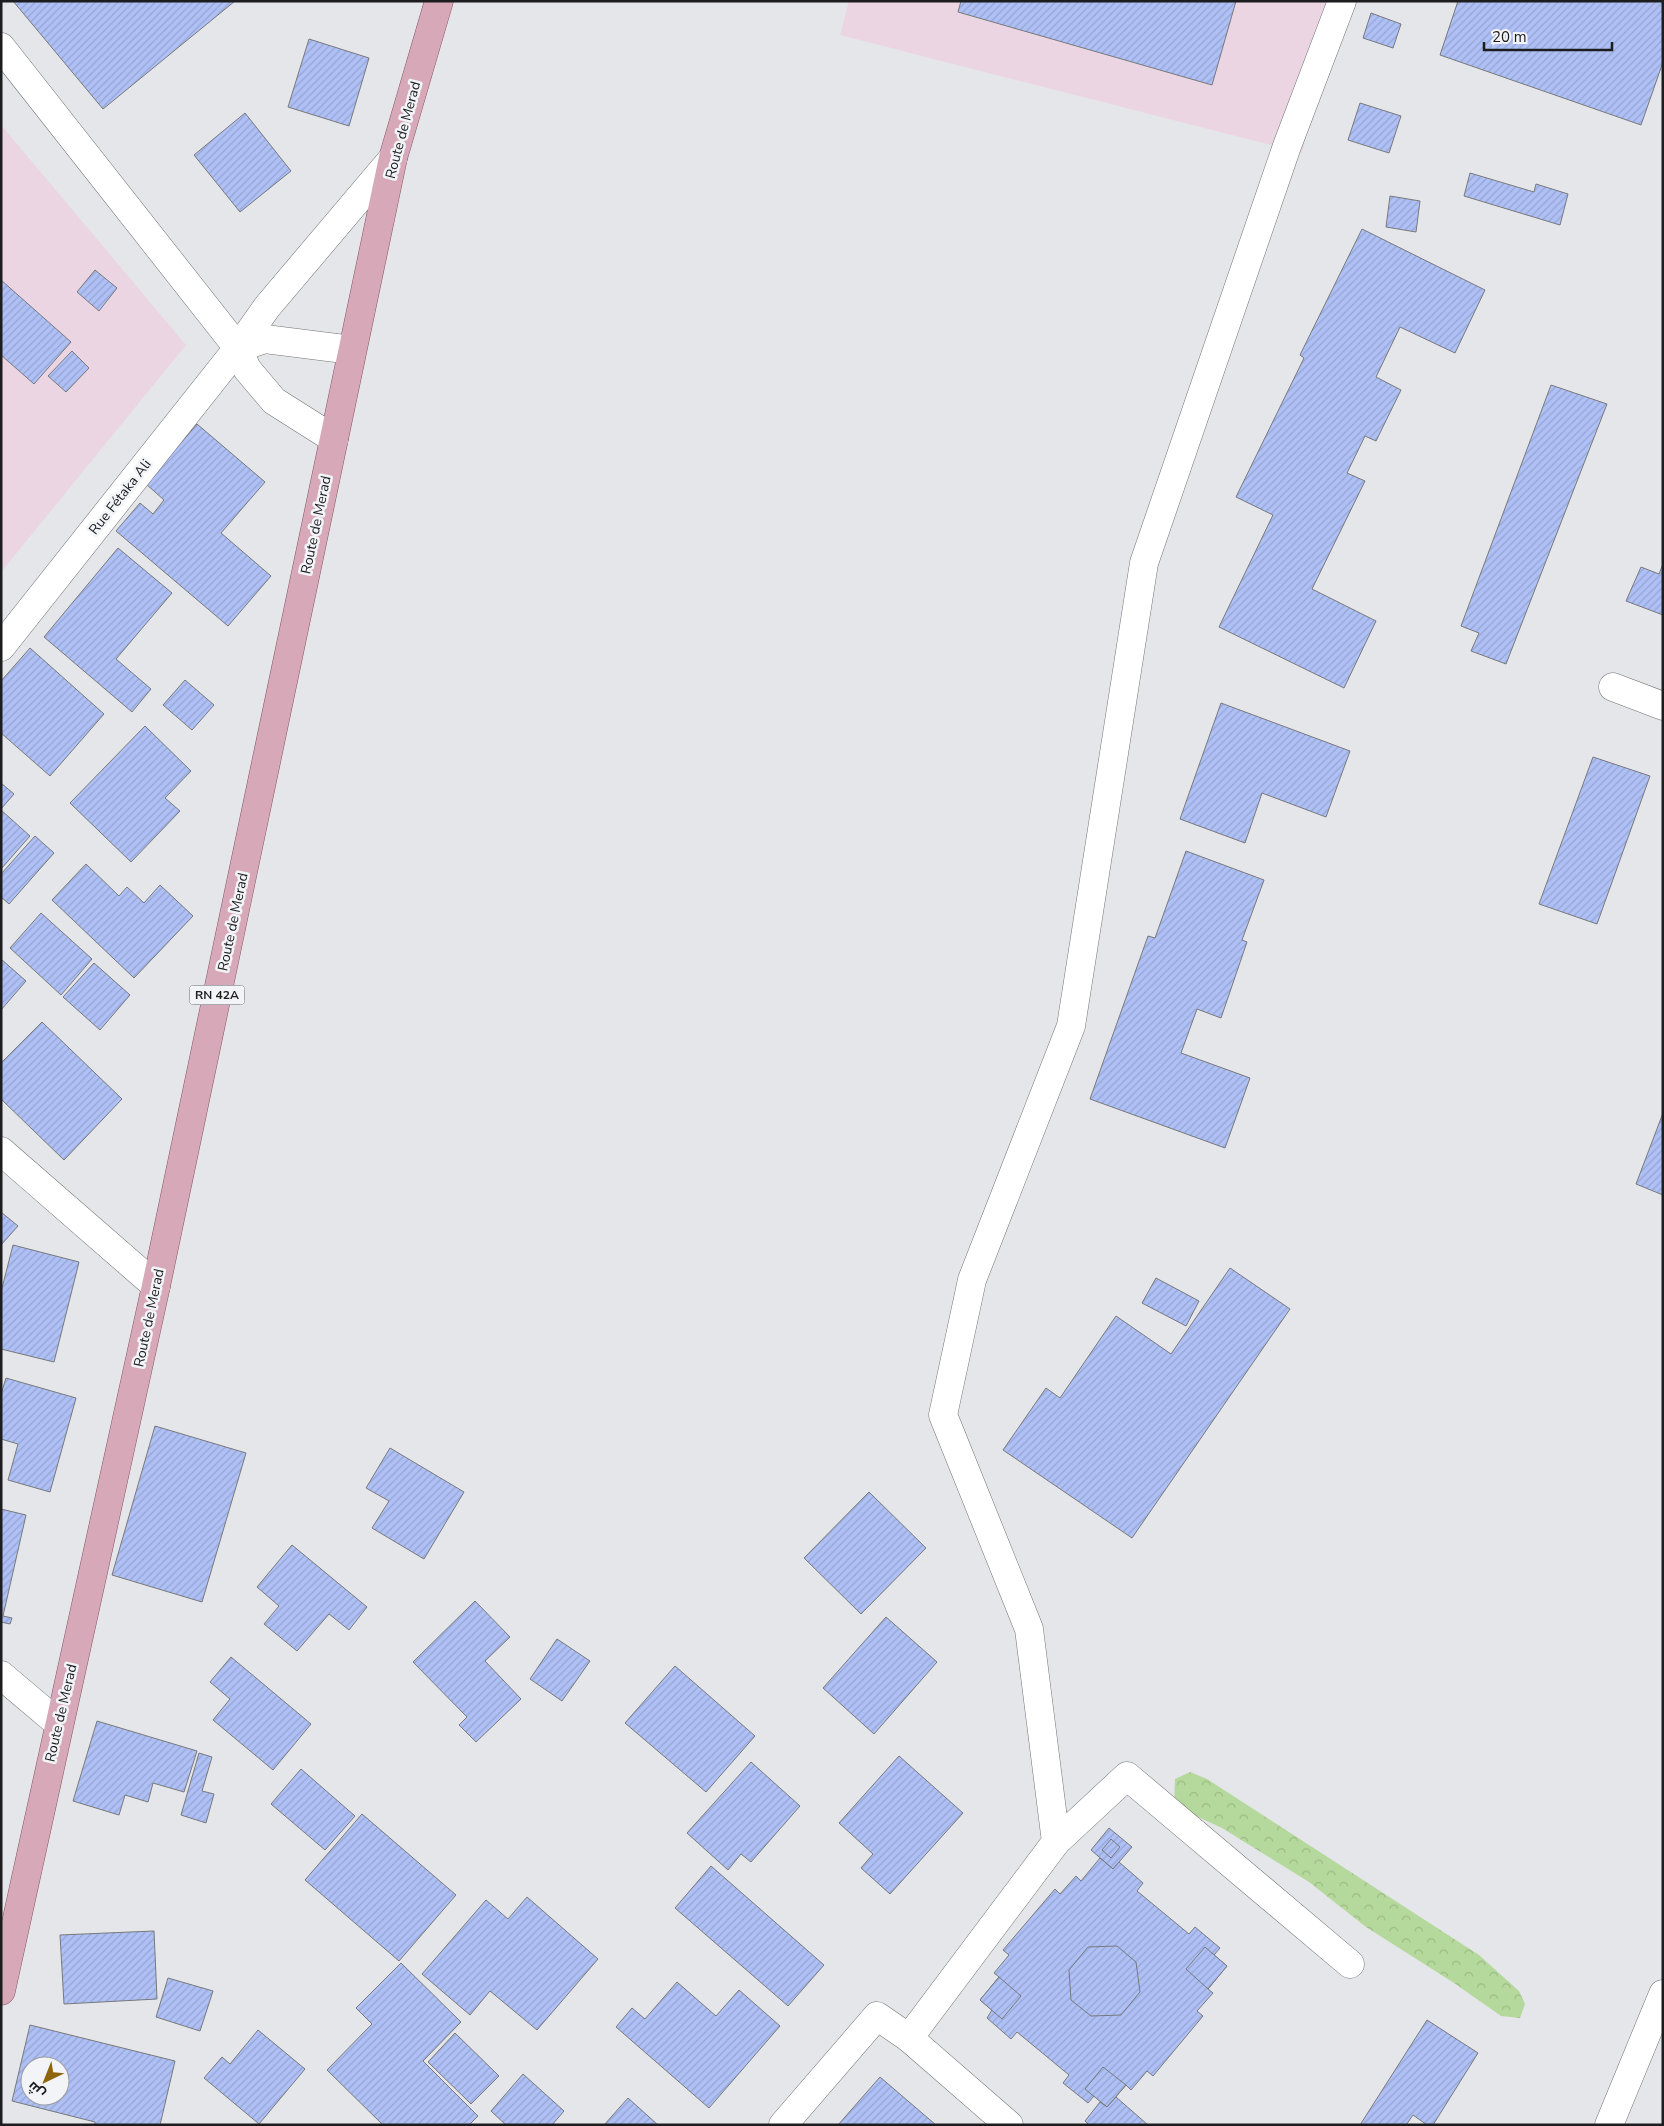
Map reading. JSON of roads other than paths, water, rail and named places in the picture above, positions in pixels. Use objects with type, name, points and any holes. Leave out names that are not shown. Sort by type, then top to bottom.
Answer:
[{"type":"main road","name":"Route de Merad","points":[[1,1991],[156,1286],[394,158],[439,1]]},
{"type":"street","points":[[1056,1842],[1029,1629],[943,1415],[972,1280],[1071,1026],[1144,563],[1287,146],[1342,1]]},
{"type":"street","points":[[1,47],[238,348],[247,369],[274,402],[334,439]]},
{"type":"street","name":"Rue Fétaka Ali","points":[[1,647],[238,348],[267,307],[394,158]]},
{"type":"street","points":[[238,348],[265,339],[352,350]]},
{"type":"street","points":[[1613,687],[1663,706]]},
{"type":"street","points":[[1,1152],[156,1286]]},
{"type":"street","points":[[1,1674],[59,1724]]},
{"type":"street","points":[[909,2038],[1056,1842],[1127,1776],[1350,1964]]},
{"type":"street","points":[[1609,2125],[1663,1994]]},
{"type":"street","points":[[783,2125],[877,2016],[909,2038],[1009,2125]]}]
